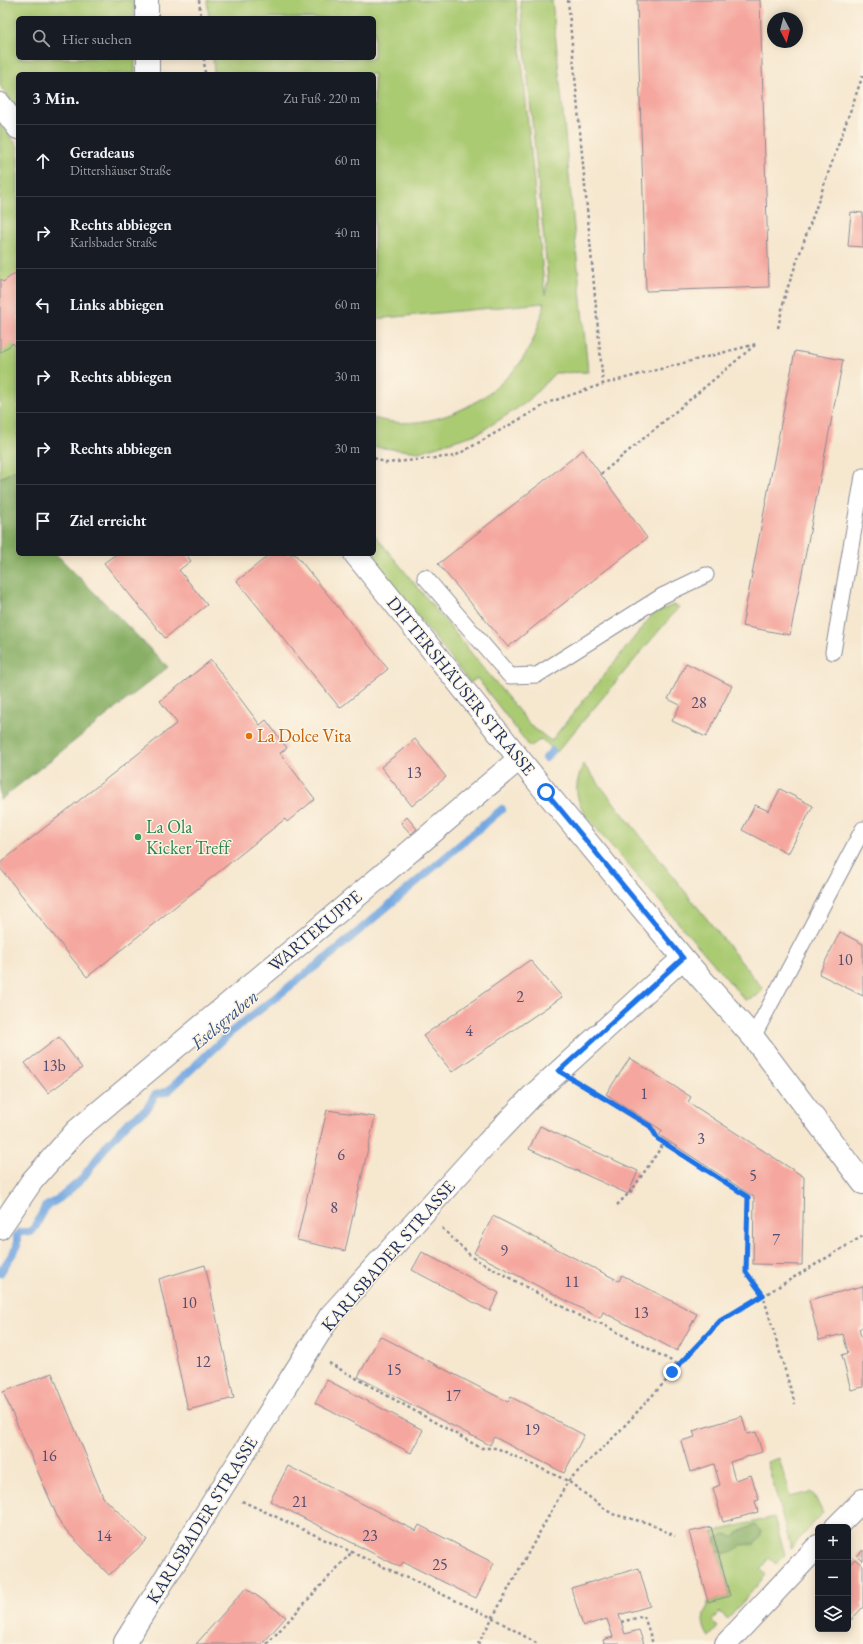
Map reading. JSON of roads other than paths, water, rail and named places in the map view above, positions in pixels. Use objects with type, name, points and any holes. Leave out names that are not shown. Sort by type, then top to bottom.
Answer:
[{"type":"street","points":[[147,0],[147,16]]},
{"type":"street","points":[[148,60],[148,72]]},
{"type":"street","points":[[0,104],[16,125]]},
{"type":"street","name":"DITTERSHÄUSER STRASSE","points":[[357,556],[519,758],[683,958],[753,1037],[863,1183]]},
{"type":"street","name":"WARTEKUPPE","points":[[0,1228],[32,1181],[76,1131],[380,877],[519,758]]},
{"type":"street","name":"KARLSBADER STRASSE","points":[[125,1643],[330,1316],[532,1096],[683,958]]},
{"type":"street","points":[[839,1524],[863,1500]]},
{"type":"street","points":[[726,1644],[815,1549]]},
{"type":"lane","points":[[833,652],[863,476]]},
{"type":"lane","points":[[425,577],[510,676],[537,675],[662,596],[706,575]]},
{"type":"lane","points":[[753,1037],[863,829]]},
{"type":"waterway","points":[[546,758],[552,751]]},
{"type":"waterway","name":"Eselsgraben","points":[[0,1273],[17,1247],[17,1235],[21,1232],[30,1232],[36,1226],[45,1207],[60,1198],[81,1180],[108,1144],[128,1122],[146,1110],[155,1095],[168,1091],[231,1032],[334,952],[502,809]]},
{"type":"place","name":"La Dolce Vita","points":[[249,736]]},
{"type":"place","name":"La Ola Kicker Treff","points":[[138,837]]}]
